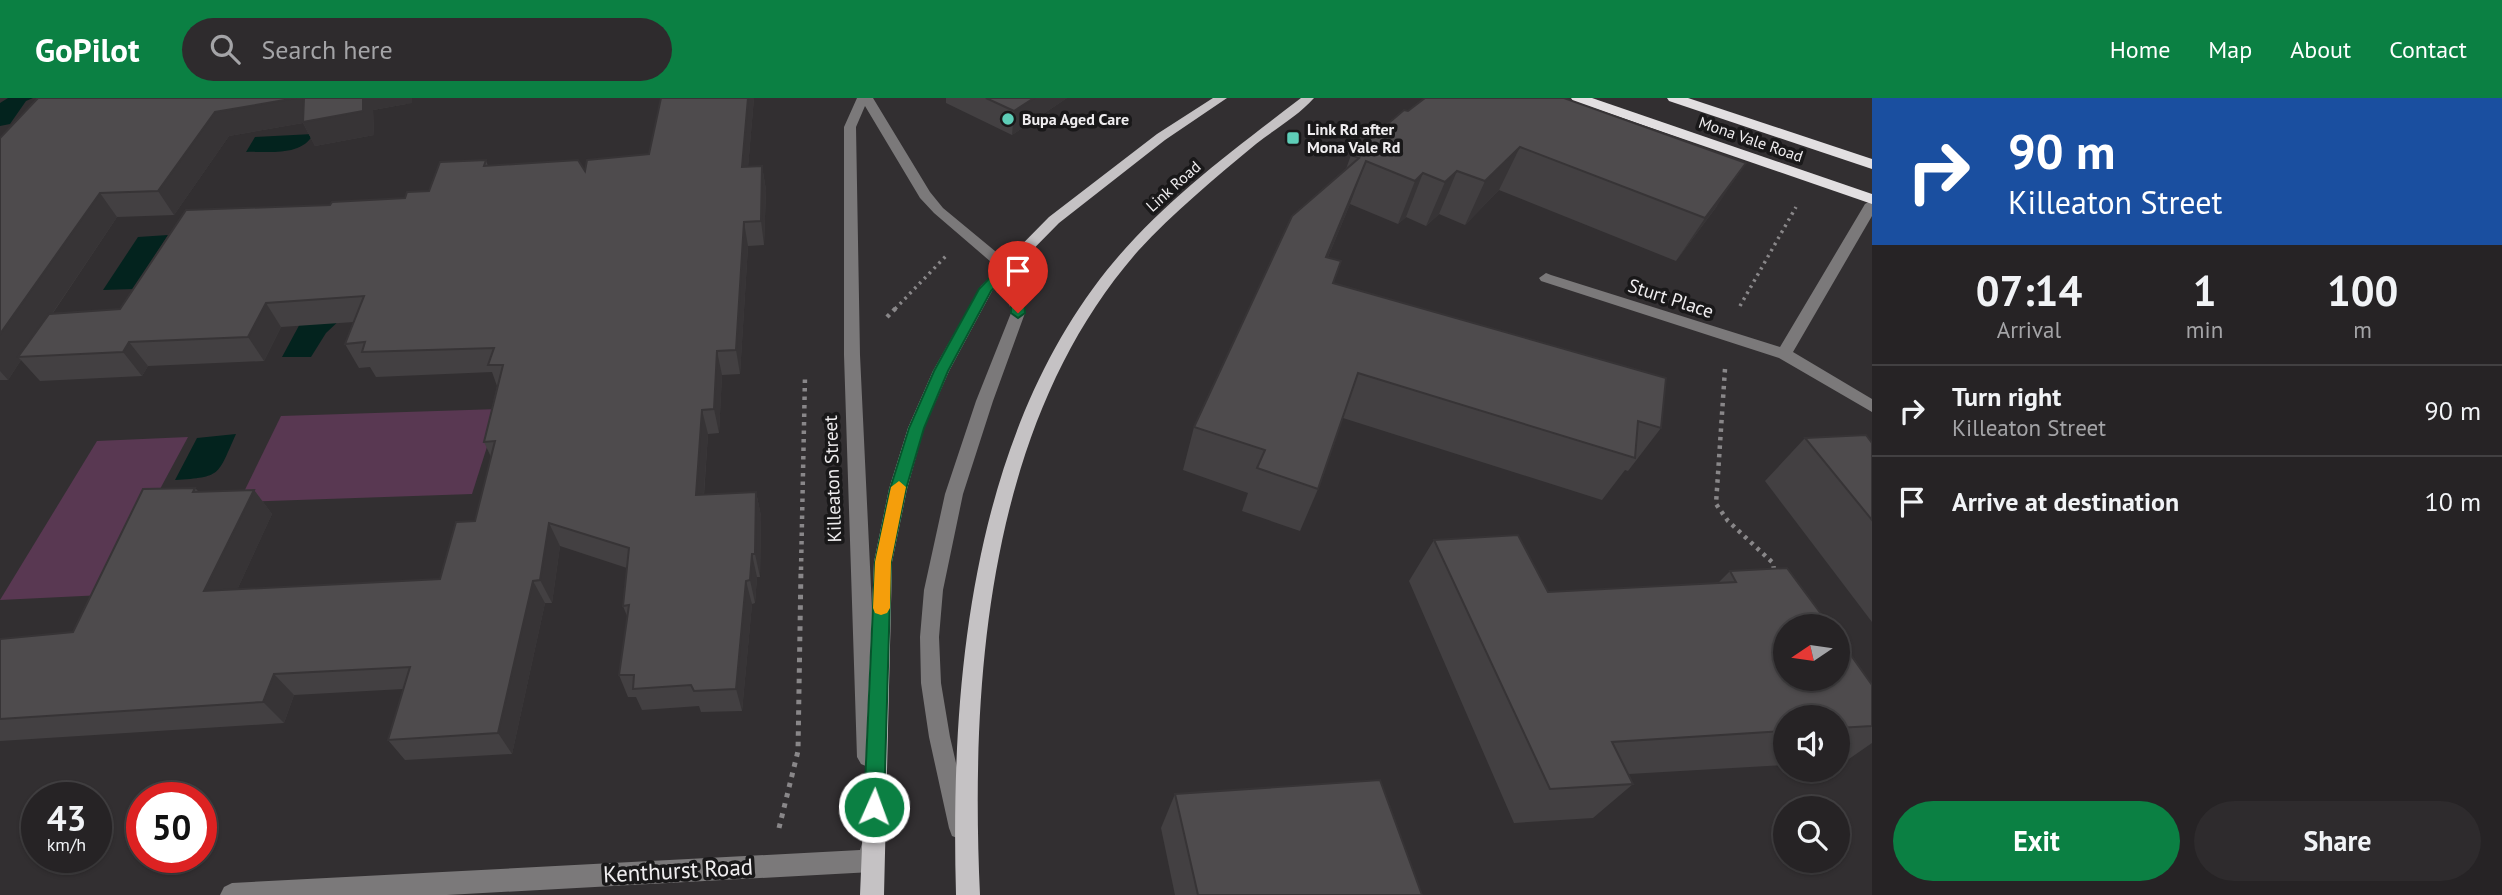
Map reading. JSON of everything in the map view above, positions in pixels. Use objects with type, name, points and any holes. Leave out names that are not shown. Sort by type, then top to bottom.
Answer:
[{"type":"highway","name":"Mona Vale Road","points":[[1578,98],[1872,201]]},
{"type":"highway","name":"Mona Vale Road","points":[[1674,98],[1872,164]]},
{"type":"main road","points":[[1006,268],[1054,220],[1161,137],[1221,98]]},
{"type":"main road","name":"Link Road","points":[[1083,319],[1112,275],[1167,212],[1308,98]]},
{"type":"main road","name":"Killeaton Street","points":[[872,895],[883,562],[898,489],[916,428],[941,371],[986,289],[1006,268]]},
{"type":"main road","name":"Killeaton Street","points":[[968,895],[966,858],[969,693],[998,523],[1027,422],[1083,319]]},
{"type":"street","name":"Killeaton Street","points":[[865,98],[927,198],[1006,268],[1017,293],[1018,313],[976,427],[955,498],[935,577],[930,628],[931,683],[966,858]]},
{"type":"street","name":"Killeaton Street","points":[[865,98],[850,127],[852,318],[872,861]]},
{"type":"street","points":[[1784,354],[1872,201]]},
{"type":"street","name":"Sturt Place","points":[[1546,278],[1784,354],[1872,406]]},
{"type":"street","name":"Kenthurst Road","points":[[232,895],[872,861]]},
{"type":"path","points":[[1776,587],[1773,563],[1728,521],[1716,504],[1725,369],[1737,311],[1803,196]]},
{"type":"path","points":[[884,320],[953,248]]},
{"type":"path","points":[[776,864],[780,816],[799,751],[805,377]]},
{"type":"shaded area","points":[[8,98],[33,98],[26,101],[10,124],[0,126],[0,103]]},
{"type":"shaded area","points":[[313,134],[308,141],[293,150],[246,152],[255,137]]},
{"type":"shaded area","points":[[168,235],[134,289],[103,290],[138,237]]},
{"type":"shaded area","points":[[309,307],[342,318],[326,333],[311,357],[282,357]]},
{"type":"shaded area","points":[[499,409],[472,494],[239,502],[281,416]]},
{"type":"shaded area","points":[[236,434],[216,472],[202,477],[175,480],[197,438]]},
{"type":"shaded area","points":[[188,437],[103,595],[0,600],[97,441]]},
{"type":"building","points":[[38,98],[296,98],[215,112],[158,191],[100,193],[0,334],[0,138]]},
{"type":"building","points":[[304,98],[363,98],[363,111],[303,122]]},
{"type":"building","points":[[661,98],[748,98],[742,167],[762,166],[761,221],[744,222],[736,350],[717,351],[714,409],[702,410],[696,495],[756,492],[755,554],[752,554],[750,580],[746,581],[736,689],[694,691],[691,685],[633,689],[634,675],[619,675],[629,605],[623,606],[629,548],[549,523],[540,580],[533,581],[498,733],[388,740],[410,667],[274,674],[263,702],[0,719],[0,639],[73,632],[143,489],[195,488],[193,492],[254,490],[204,591],[440,579],[456,522],[475,521],[495,441],[484,442],[503,365],[488,365],[494,348],[362,352],[365,342],[345,344],[364,296],[266,303],[248,337],[129,342],[123,352],[18,357],[49,314],[120,309],[186,210],[330,205],[332,202],[405,198],[407,192],[429,191],[440,162],[486,160],[484,166],[578,160],[585,171],[587,160],[649,154]]},
{"type":"building","points":[[986,98],[1034,98],[1014,111]]},
{"type":"building","points":[[1425,98],[1564,98],[1746,163],[1705,218],[1520,147],[1485,181],[1457,171],[1445,182],[1423,173],[1415,181],[1366,161],[1326,257],[1341,261],[1333,283],[1666,378],[1661,428],[1638,421],[1635,458],[1358,373],[1318,489],[1257,468],[1265,450],[1194,427],[1292,216],[1359,158],[1351,155],[1404,110],[1408,111]]},
{"type":"building","points":[[1866,435],[1872,443],[1872,520],[1805,438]]},
{"type":"building","points":[[1518,535],[1548,592],[1736,582],[1730,571],[1787,568],[1821,614],[1773,614],[1773,691],[1850,691],[1850,654],[1872,685],[1872,726],[1850,727],[1850,705],[1773,705],[1773,732],[1612,742],[1633,784],[1550,789],[1434,540]]},
{"type":"building","points":[[1380,780],[1422,895],[1198,895],[1175,794]]},
{"type":"slow traffic","points":[[881,608],[883,562],[899,487]]},
{"type":"place","name":"Bupa Aged Care","points":[[1008,119]]},
{"type":"place","name":"Link Rd after Mona Vale Rd","points":[[1293,138]]},
{"type":"route","points":[[874,807],[883,562],[898,489],[916,428],[941,371],[986,289],[1006,268],[1017,293],[1018,313]]}]
